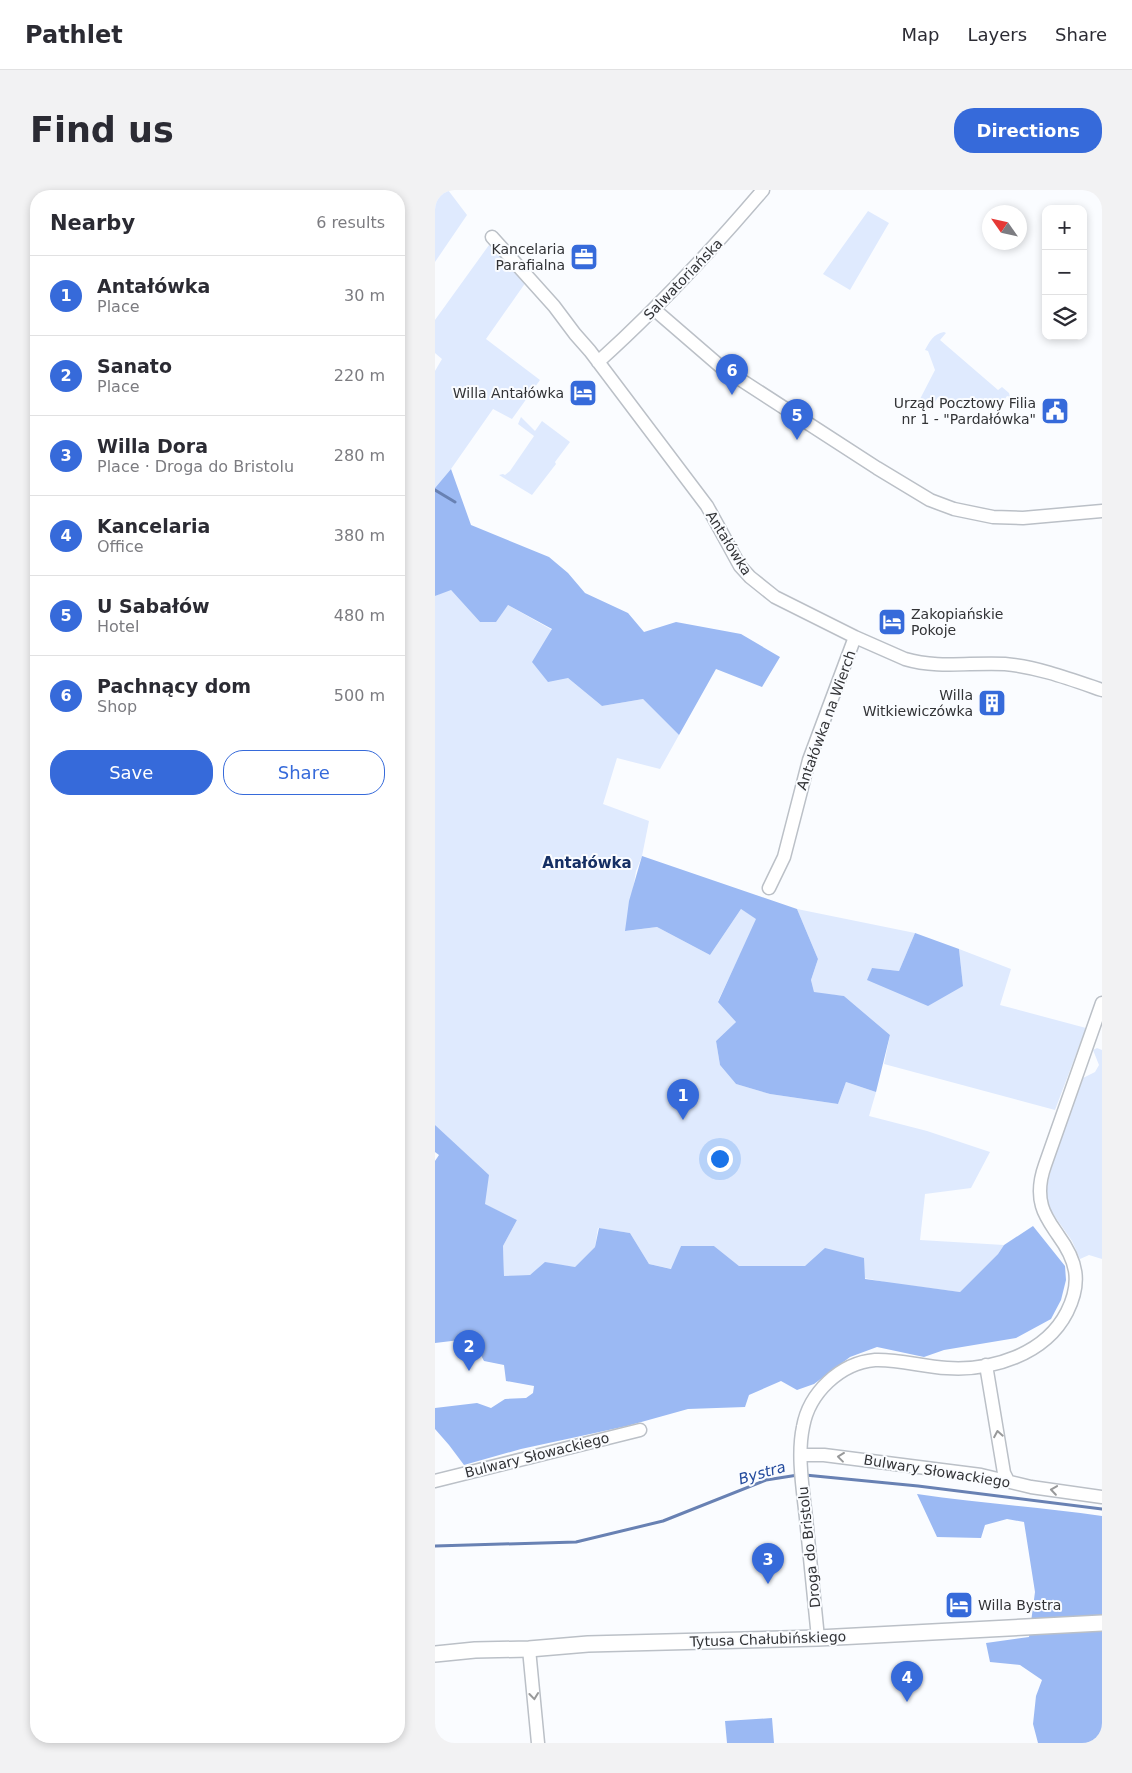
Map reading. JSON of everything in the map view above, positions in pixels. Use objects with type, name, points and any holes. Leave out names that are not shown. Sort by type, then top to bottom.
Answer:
[{"type":"street","name":"Salwatoriańska","points":[[599,362],[655,310],[711,251],[763,190]]},
{"type":"street","name":"Antałówka","points":[[492,237],[599,362],[704,502],[740,566],[750,577],[775,597],[855,637],[920,664],[1008,665],[1051,672],[1102,690]]},
{"type":"street","points":[[655,310],[721,367],[930,500],[954,509],[993,517],[1023,518],[1102,511]]},
{"type":"street","name":"Antałówka na Wierch","points":[[769,888],[784,857],[809,760],[855,637]]},
{"type":"street","name":"Droga do Bristolu","points":[[818,1638],[802,1486],[803,1425],[811,1402],[826,1384],[846,1368],[863,1363],[878,1360],[947,1368],[986,1365],[1026,1353],[1041,1344],[1053,1333],[1062,1320],[1073,1296],[1075,1267],[1069,1250],[1048,1221],[1042,1207],[1039,1196],[1040,1184],[1050,1150],[1102,1003]]},
{"type":"street","points":[[986,1365],[1004,1473],[1008,1481]]},
{"type":"street","name":"Bulwary Słowackiego","points":[[435,1481],[640,1430]]},
{"type":"street","name":"Bulwary Słowackiego","points":[[802,1460],[824,1455],[860,1459],[981,1475],[1031,1486],[1102,1497]]},
{"type":"street","name":"Tytusa Chałubińskiego","points":[[435,1654],[588,1644],[818,1638],[1102,1623]]},
{"type":"street","points":[[529,1649],[538,1743]]},
{"type":"shaded area","points":[[435,190],[448,190],[467,215],[435,262]]},
{"type":"shaded area","points":[[868,211],[889,223],[850,290],[823,274]]},
{"type":"shaded area","points":[[489,245],[526,282],[486,339],[540,380],[512,419],[493,409],[451,469],[435,488],[435,371],[442,359],[435,353],[435,320]]},
{"type":"shaded area","points":[[946,333],[940,340],[998,390],[1002,387],[1009,393],[1010,397],[1007,396],[995,408],[971,404],[970,406],[938,397],[933,405],[919,401],[935,370],[928,351],[925,350],[934,336]]},
{"type":"shaded area","points":[[521,417],[535,431],[542,421],[570,442],[532,495],[499,475],[505,475],[510,471],[534,436],[518,424]]},
{"type":"shaded area","points":[[451,469],[471,525],[549,557],[568,573],[585,593],[628,613],[644,632],[676,622],[741,634],[780,657],[762,687],[716,669],[679,735],[643,699],[602,706],[568,678],[548,682],[532,662],[552,629],[508,605],[496,622],[480,622],[451,590],[435,596],[435,488]]},
{"type":"shaded area","points":[[450,589],[480,622],[508,605],[552,630],[568,678],[602,706],[643,699],[679,735],[660,769],[617,758],[603,804],[649,821],[642,856],[636,871],[626,931],[657,927],[710,955],[741,909],[757,919],[718,1001],[736,1022],[716,1041],[720,1065],[736,1084],[770,1094],[838,1104],[846,1082],[876,1092],[869,1116],[927,1131],[990,1152],[971,1188],[925,1194],[920,1240],[1004,1245],[998,1254],[960,1292],[889,1283],[805,1266],[739,1266],[714,1246],[681,1246],[672,1269],[649,1264],[630,1233],[598,1228],[595,1247],[575,1267],[545,1263],[530,1275],[504,1276],[503,1246],[517,1220],[484,1204],[435,1125],[435,596]]},
{"type":"shaded area","points":[[642,856],[797,909],[818,959],[811,980],[814,992],[844,996],[890,1035],[876,1092],[846,1082],[838,1104],[770,1094],[736,1084],[720,1065],[716,1041],[736,1022],[718,1002],[756,919],[741,909],[710,955],[657,927],[625,931],[629,901]]},
{"type":"shaded area","points":[[797,909],[915,933],[899,971],[872,968],[963,986],[959,949],[1011,969],[1000,1005],[1086,1028],[1055,1110],[884,1064],[890,1035],[844,996],[814,993],[811,980],[818,959]]},
{"type":"shaded area","points":[[915,933],[959,949],[963,986],[928,1006],[867,980],[872,968],[899,971]]},
{"type":"shaded area","points":[[1097,1048],[1102,1050],[1102,1259],[1089,1255],[1080,1259],[1072,1241],[1051,1211],[1046,1195],[1054,1159],[1083,1078],[1095,1072],[1099,1065],[1093,1050]]},
{"type":"shaded area","points":[[435,1125],[489,1175],[485,1204],[517,1220],[503,1246],[504,1276],[530,1275],[545,1262],[575,1267],[595,1247],[599,1228],[630,1233],[649,1264],[671,1269],[681,1246],[714,1246],[739,1266],[805,1266],[825,1248],[864,1258],[865,1279],[960,1292],[998,1254],[1004,1245],[1033,1226],[1065,1266],[1066,1280],[1061,1300],[1051,1319],[1016,1338],[944,1350],[924,1357],[877,1347],[850,1357],[814,1384],[797,1390],[781,1381],[749,1395],[745,1407],[688,1409],[627,1426],[521,1449],[464,1465],[435,1429],[435,1408],[477,1403],[491,1408],[505,1399],[526,1398],[533,1393],[534,1386],[506,1381],[504,1365],[484,1361],[477,1348],[468,1339],[435,1343],[435,1161],[439,1155],[435,1152]]},
{"type":"shaded area","points":[[917,1494],[1102,1516],[1102,1743],[1038,1743],[1033,1724],[1036,1696],[1042,1680],[1020,1665],[990,1662],[986,1643],[1029,1637],[1035,1592],[1024,1522],[1007,1519],[985,1525],[981,1538],[937,1537]]},
{"type":"shaded area","points":[[772,1718],[774,1743],[727,1743],[725,1721]]},
{"type":"waterway","points":[[435,490],[455,502]]},
{"type":"waterway","name":"Bystra","points":[[435,1546],[576,1542],[663,1521],[766,1480],[798,1475]]},
{"type":"waterway","name":"Bystra","points":[[805,1475],[918,1486],[1102,1509]]},
{"type":"place","name":"Kancelaria Parafialna","points":[[584,257]]},
{"type":"place","name":"Willa Antałówka","points":[[583,393]]},
{"type":"place","name":"Pachnący dom","points":[[732,395]]},
{"type":"place","name":"Urząd Pocztowy Filia nr 1 - \"Pardałówka\"","points":[[1055,411]]},
{"type":"place","name":"U Sabałów","points":[[797,440]]},
{"type":"place","name":"Zakopiańskie Pokoje","points":[[892,622]]},
{"type":"place","name":"Willa Witkiewiczówka","points":[[992,703]]},
{"type":"place","name":"Antałówka","points":[[683,1120]]},
{"type":"place","name":"Sanato","points":[[469,1371]]},
{"type":"place","name":"Willa Dora","points":[[768,1584]]},
{"type":"place","name":"Willa Bystra","points":[[959,1605]]},
{"type":"place","name":"Kancelaria","points":[[907,1702]]},
{"type":"district","name":"Antałówka","points":[[587,863]]}]
